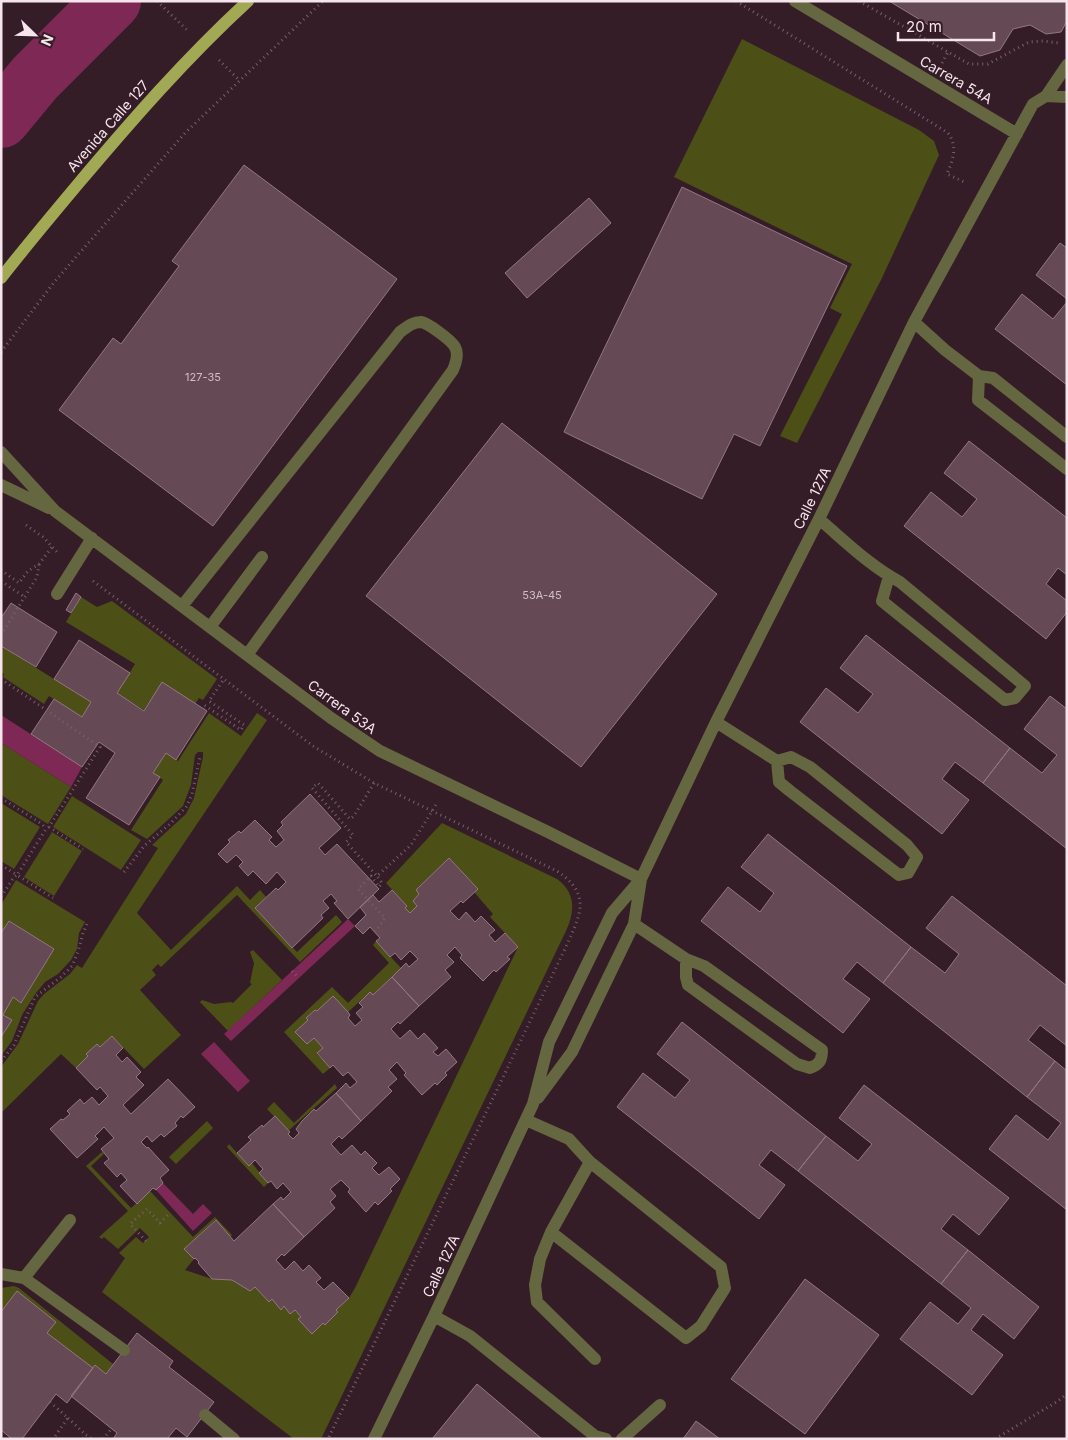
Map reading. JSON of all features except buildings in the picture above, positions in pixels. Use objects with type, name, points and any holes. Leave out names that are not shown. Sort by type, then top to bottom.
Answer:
[{"type":"main road","name":"Avenida Calle 127","points":[[1,278],[160,88],[202,44],[248,1]]},
{"type":"street","name":"Carrera 54A","points":[[795,1],[1016,134]]},
{"type":"street","points":[[1016,134],[1034,104],[1046,96],[1067,66]]},
{"type":"street","points":[[1046,96],[1067,97]]},
{"type":"street","name":"Calle 127A","points":[[534,1104],[549,1042],[612,913],[641,879],[716,722],[819,519],[914,322],[1016,134]]},
{"type":"street","points":[[182,606],[400,332],[412,323],[422,322],[432,326],[455,347],[457,359],[453,370],[247,655]]},
{"type":"street","points":[[914,322],[945,350],[979,376],[993,378],[1067,437]]},
{"type":"street","points":[[979,376],[978,400],[1067,469]]},
{"type":"street","name":"Carrera 53A","points":[[1,452],[55,511]]},
{"type":"street","name":"Carrera 53A","points":[[1,485],[55,511],[331,718],[380,751],[641,879]]},
{"type":"street","points":[[819,519],[889,576],[900,582],[1024,686],[1015,698],[1005,700],[882,601],[889,576]]},
{"type":"street","points":[[57,594],[92,538]]},
{"type":"street","points":[[210,627],[262,557]]},
{"type":"street","points":[[716,722],[777,761],[791,757],[810,767],[908,845],[917,857],[908,873],[899,875],[779,782],[777,761]]},
{"type":"street","name":"Calle 127A","points":[[374,1439],[534,1104],[572,1052],[634,924],[641,879]]},
{"type":"street","points":[[634,924],[686,959],[704,966],[822,1050],[822,1060],[817,1066],[810,1068],[797,1064],[688,985],[686,959]]},
{"type":"street","points":[[526,1120],[569,1139],[590,1162],[722,1267],[725,1288],[701,1326],[686,1338],[551,1232]]},
{"type":"street","points":[[590,1162],[551,1232],[540,1259],[536,1285],[537,1302],[595,1359]]},
{"type":"street","points":[[24,1278],[70,1220]]},
{"type":"street","points":[[1,1274],[24,1278],[124,1350]]},
{"type":"street","points":[[434,1316],[470,1336],[594,1436],[606,1439]]},
{"type":"street","points":[[622,1439],[660,1405]]},
{"type":"street","points":[[205,1415],[231,1438]]},
{"type":"path","points":[[157,1],[189,32]]},
{"type":"path","points":[[1,352],[54,281],[185,133],[323,1]]},
{"type":"path","points":[[736,1],[948,133],[954,141],[954,149],[947,174],[985,193]]},
{"type":"path","points":[[859,1],[969,64],[988,64],[1030,42],[1043,41],[1062,44]]},
{"type":"path","points":[[22,522],[43,537],[62,558],[313,746],[374,783],[562,874],[574,885],[580,902],[581,911],[560,960],[328,1439]]},
{"type":"path","points":[[1,570],[19,583],[28,571],[39,564],[52,547]]},
{"type":"path","points":[[1,635],[38,577],[39,564]]},
{"type":"path","points":[[1,581],[26,598]]},
{"type":"path","points":[[1,679],[100,747],[1,897]]},
{"type":"path","points":[[203,709],[204,704],[241,730],[244,725],[209,701],[224,680]]},
{"type":"path","points":[[124,872],[144,845],[170,824],[187,806],[192,794],[200,757]]},
{"type":"path","points":[[374,783],[354,816],[350,819],[318,783],[312,788],[353,835],[346,842],[382,883],[379,887],[371,876],[358,889],[385,918],[375,932]]},
{"type":"path","points":[[1,798],[83,849]]},
{"type":"path","points":[[377,876],[411,845],[432,812]]},
{"type":"path","points":[[1,865],[52,898]]},
{"type":"path","points":[[1,1061],[14,1045],[35,997],[72,966],[87,924]]},
{"type":"path","points":[[292,971],[299,978]]},
{"type":"path","points":[[146,1241],[130,1224],[147,1209],[160,1223],[170,1213]]},
{"type":"path","points":[[995,1439],[1067,1394]]},
{"type":"path","points":[[50,1402],[92,1439]]},
{"type":"path","points":[[52,1439],[68,1418]]},
{"type":"path","points":[[103,1439],[112,1428]]},
{"type":"path","points":[[83,1439],[86,1434]]},
{"type":"path","points":[[1,1436],[5,1439]]},
{"type":"shaded area","points":[[742,39],[919,130],[934,141],[939,155],[881,280],[797,443],[780,436],[842,314],[830,308],[852,264],[674,177]]},
{"type":"shaded area","points":[[81,597],[97,607],[112,601],[217,679],[203,700],[199,698],[195,704],[162,683],[144,710],[117,693],[135,664],[66,622]]},
{"type":"shaded area","points":[[1,646],[91,702],[82,717],[49,696],[44,704],[3,677],[4,674],[1,672]]},
{"type":"shaded area","points":[[209,713],[241,736],[257,713],[267,720],[137,913],[171,950],[237,886],[250,900],[260,890],[266,897],[255,908],[297,952],[336,915],[342,922],[300,962],[237,895],[161,967],[158,964],[152,970],[156,975],[140,990],[181,1035],[144,1069],[112,1036],[100,1047],[97,1044],[76,1068],[61,1054],[1,1113],[1,1067],[18,1044],[38,1001],[70,974],[77,965],[82,968],[158,848],[152,845],[186,814],[194,798],[203,752],[198,752],[195,755],[191,785],[183,806],[147,839],[131,830],[163,780],[153,773],[166,753],[178,761]]},
{"type":"shaded area","points":[[1,715],[82,767],[71,787],[1,743]]},
{"type":"shaded area","points":[[1,743],[71,787],[48,824],[1,795]]},
{"type":"shaded area","points":[[72,796],[141,840],[121,870],[53,827]]},
{"type":"shaded area","points":[[1,803],[40,827],[14,869],[1,861]]},
{"type":"shaded area","points":[[442,823],[557,879],[571,896],[571,916],[566,931],[321,1439],[294,1439],[102,1292],[125,1258],[119,1253],[136,1237],[143,1243],[149,1237],[140,1228],[118,1249],[104,1237],[102,1239],[99,1237],[128,1211],[86,1166],[102,1152],[104,1154],[91,1166],[131,1208],[150,1191],[193,1237],[215,1217],[232,1235],[230,1237],[215,1220],[184,1249],[194,1259],[185,1270],[212,1279],[232,1280],[250,1291],[255,1287],[269,1302],[272,1299],[281,1309],[284,1306],[290,1313],[295,1310],[301,1317],[299,1319],[312,1333],[323,1323],[325,1325],[338,1312],[336,1310],[349,1298],[355,1288],[518,947],[490,917],[493,914],[474,892],[477,888],[449,858],[416,890],[419,894],[413,901],[417,906],[410,913],[405,908],[407,906],[386,883]]},
{"type":"shaded area","points":[[52,832],[82,851],[54,896],[24,877]]},
{"type":"shaded area","points":[[16,880],[85,922],[79,933],[77,949],[71,960],[58,974],[45,982],[36,993],[22,1015],[12,1041],[1,1056],[1,1037],[11,1021],[3,1015],[13,997],[22,1002],[54,949],[9,921],[1,933],[1,905]]},
{"type":"shaded area","points":[[348,919],[355,926],[231,1041],[224,1034]]},
{"type":"shaded area","points":[[376,941],[401,968],[373,995],[370,992],[348,1012],[315,1010],[306,1018],[308,1020],[296,1032],[307,1044],[314,1038],[323,1048],[317,1054],[330,1068],[323,1074],[284,1032],[332,987],[348,1003],[389,963],[373,945]]},
{"type":"shaded area","points":[[253,950],[282,980],[228,1031],[200,1002],[202,1000],[214,1004],[233,1003],[252,984],[250,983],[254,963],[250,952]]},
{"type":"shaded area","points":[[214,1042],[250,1081],[238,1092],[201,1054]]},
{"type":"shaded area","points":[[335,1084],[337,1088],[288,1131],[267,1109],[274,1102],[294,1123]]},
{"type":"shaded area","points":[[207,1121],[213,1128],[176,1164],[169,1157]]},
{"type":"shaded area","points":[[229,1144],[249,1166],[252,1163],[268,1183],[264,1187],[227,1147]]},
{"type":"shaded area","points":[[163,1183],[193,1214],[203,1204],[212,1213],[193,1231],[156,1190]]},
{"type":"shaded area","points":[[14,1286],[19,1288],[113,1364],[106,1374],[95,1365],[93,1368],[47,1333],[56,1322],[17,1292],[1,1312],[1,1288]]},
{"type":"waterway","points":[[1,119],[35,78],[112,1]]}]
